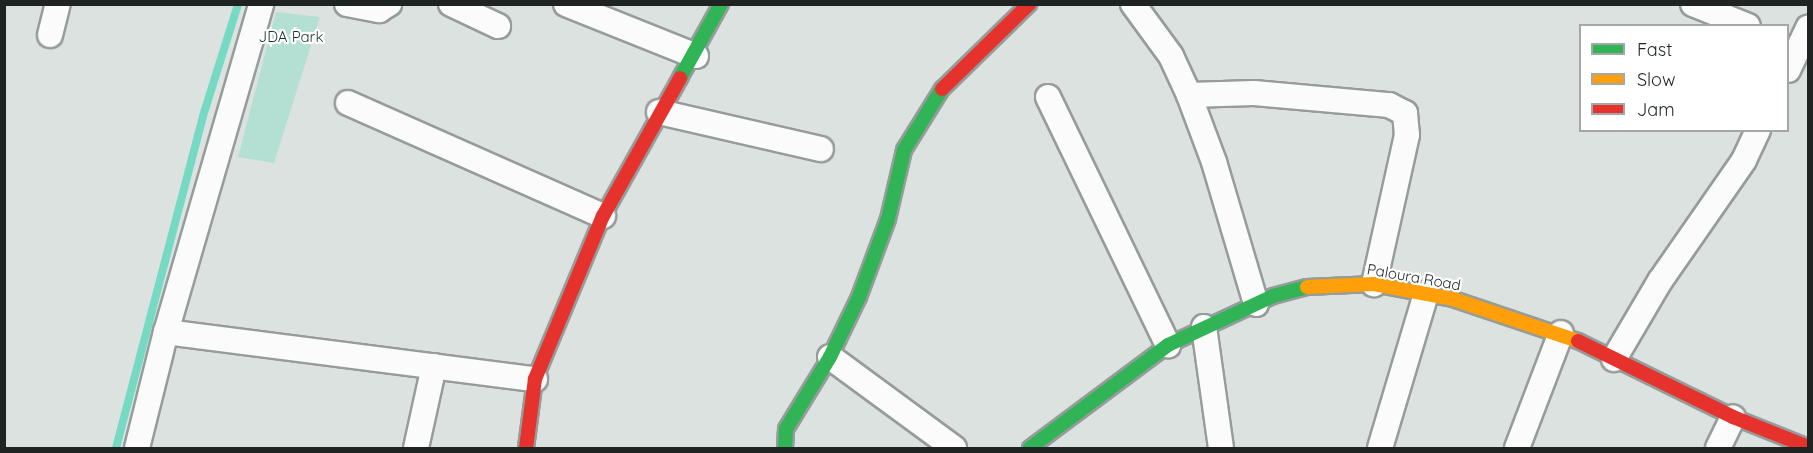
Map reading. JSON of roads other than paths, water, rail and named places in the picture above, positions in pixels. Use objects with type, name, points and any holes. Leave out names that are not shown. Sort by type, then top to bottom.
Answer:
[{"type":"street","points":[[50,35],[58,4]]},
{"type":"street","points":[[137,448],[166,332],[261,4]]},
{"type":"street","points":[[347,4],[379,10],[388,4]]},
{"type":"street","points":[[451,4],[498,26]]},
{"type":"street","points":[[526,448],[535,378],[603,216],[659,112],[696,56],[721,4]]},
{"type":"street","points":[[785,448],[786,429],[830,357],[859,297],[888,219],[904,150],[915,129],[940,91],[1029,4]]},
{"type":"street","points":[[1133,4],[1171,56],[1189,95],[1214,162],[1256,304]]},
{"type":"street","points":[[1694,4],[1743,24]]},
{"type":"street","points":[[582,7],[696,56]]},
{"type":"street","points":[[1789,68],[1801,39]]},
{"type":"street","points":[[1189,95],[1254,93],[1389,105],[1405,113],[1407,135],[1374,284]]},
{"type":"street","points":[[1048,97],[1168,345]]},
{"type":"street","points":[[348,103],[603,216]]},
{"type":"street","points":[[659,112],[821,149]]},
{"type":"street","points":[[1614,359],[1660,281],[1744,160],[1757,132]]},
{"type":"street","name":"Paloura Road","points":[[1030,448],[1168,345],[1256,304],[1319,284],[1374,284],[1426,294],[1561,333],[1733,417],[1809,447]]},
{"type":"street","points":[[1380,448],[1426,294]]},
{"type":"street","points":[[1204,327],[1221,448]]},
{"type":"street","points":[[166,332],[535,378]]},
{"type":"street","points":[[1517,448],[1561,333]]},
{"type":"street","points":[[830,357],[954,448]]},
{"type":"street","points":[[416,448],[435,366]]},
{"type":"street","points":[[1718,448],[1733,417]]},
{"type":"waterway","points":[[116,448],[203,116],[238,4]]},
{"type":"park label","name":"JDA Park","points":[[291,37]]}]
